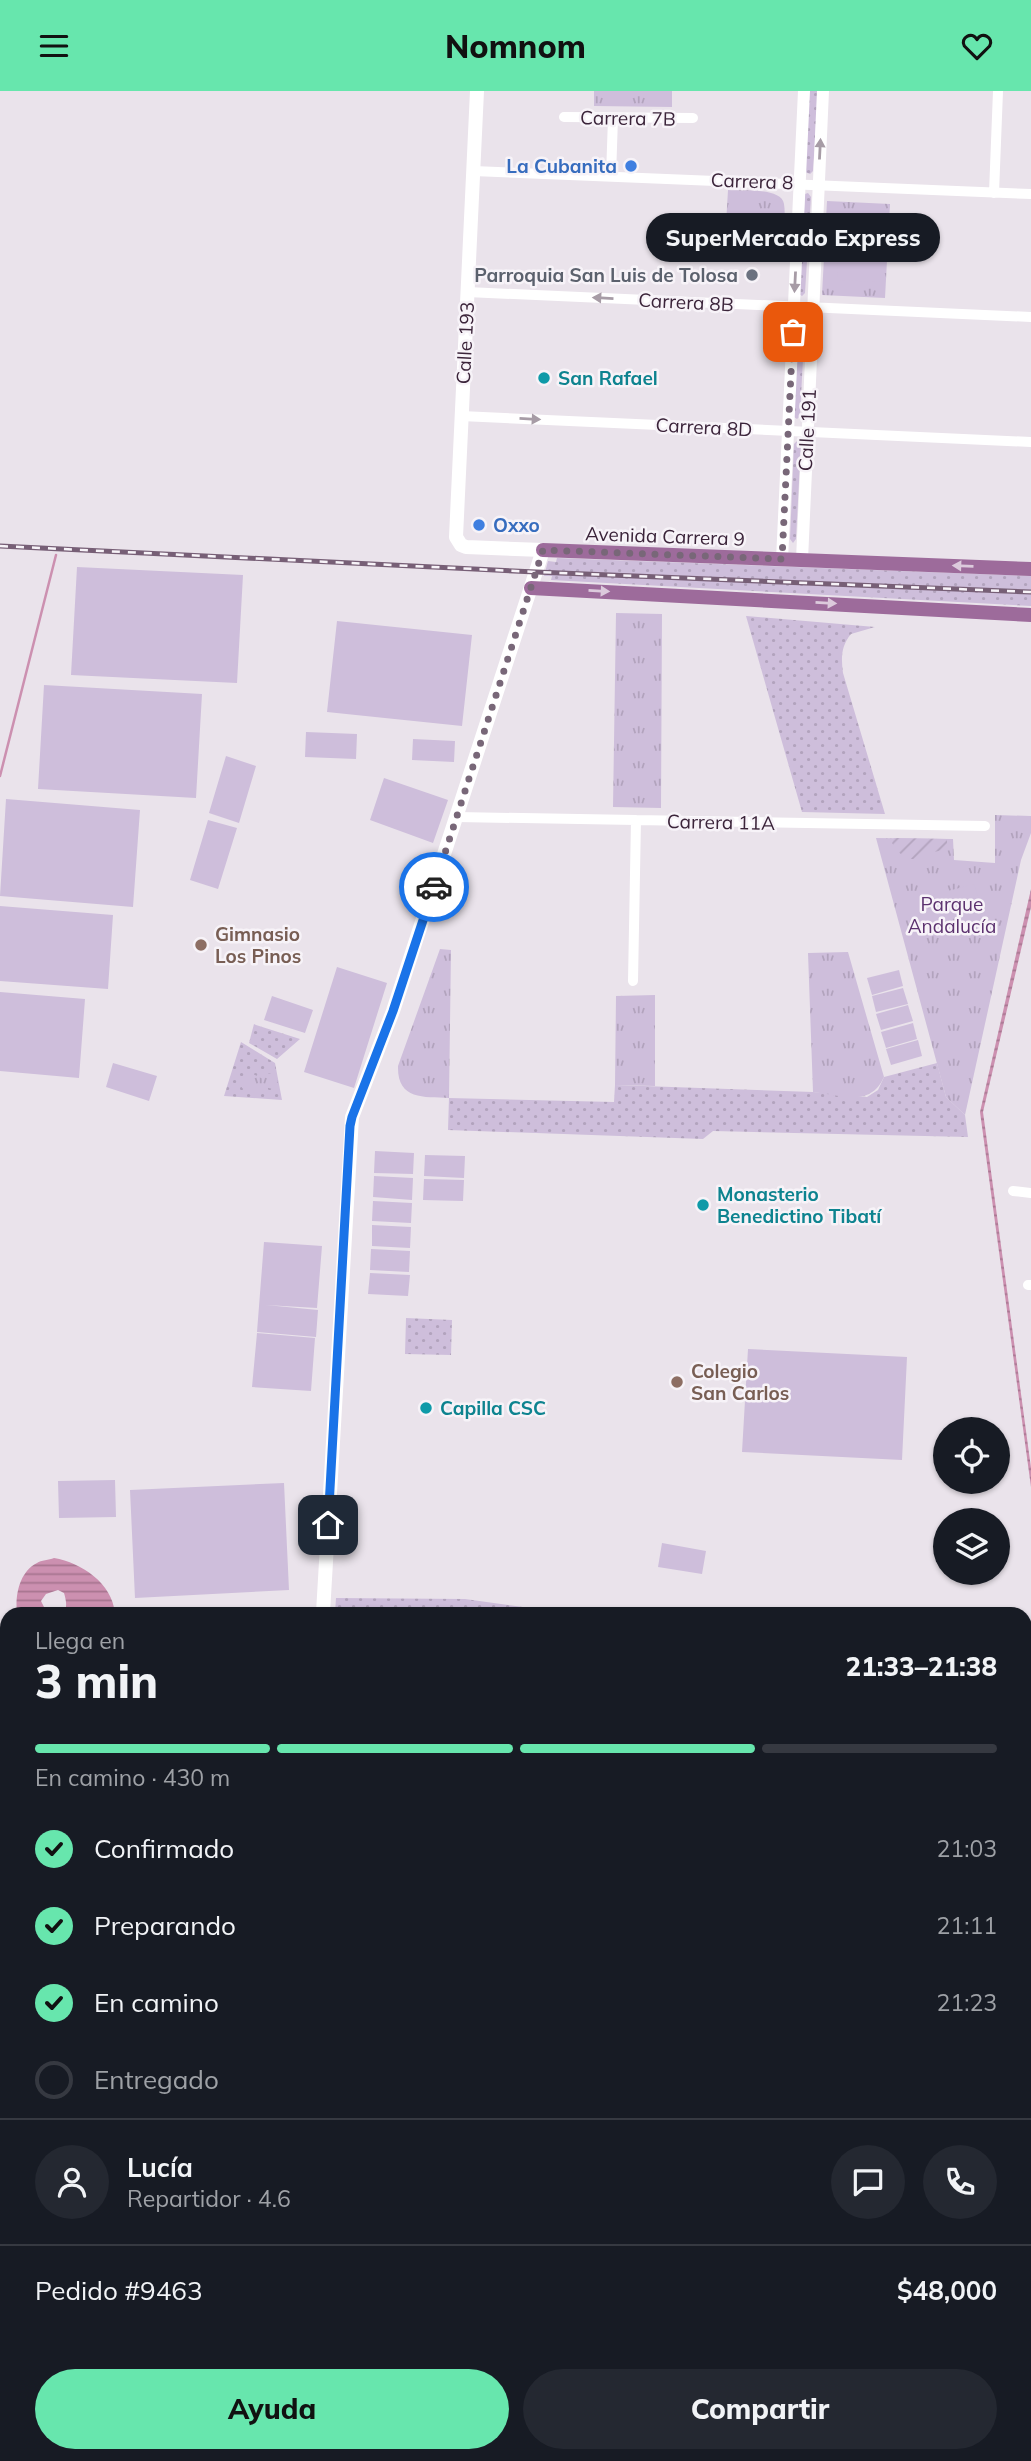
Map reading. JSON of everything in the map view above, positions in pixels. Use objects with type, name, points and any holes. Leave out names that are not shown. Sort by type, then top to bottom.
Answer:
[{"type":"main road","name":"Calle 193","points":[[466,547],[461,545],[456,537],[477,91]]},
{"type":"main road","name":"Avenida Carrera 9","points":[[466,547],[1031,569]]},
{"type":"main road","points":[[323,1607],[350,1126],[393,1011],[543,550]]},
{"type":"main road","points":[[531,588],[1031,615]]},
{"type":"street","name":"Calle 191","points":[[782,559],[804,91]]},
{"type":"street","name":"Calle 191","points":[[802,560],[823,91]]},
{"type":"street","points":[[994,193],[998,91]]},
{"type":"street","name":"Carrera 7B","points":[[564,117],[693,118]]},
{"type":"street","points":[[611,176],[613,118]]},
{"type":"street","name":"Carrera 8","points":[[473,171],[1031,194]]},
{"type":"street","name":"Carrera 8B","points":[[467,292],[1031,317]]},
{"type":"street","name":"Carrera 8D","points":[[461,416],[1031,442]]},
{"type":"street","name":"Carrera 11A","points":[[457,817],[985,826]]},
{"type":"street","points":[[633,981],[636,820]]},
{"type":"street","points":[[1013,1191],[1031,1193]]},
{"type":"green space","points":[[594,91],[672,91],[672,107],[594,106]]},
{"type":"green space","points":[[807,91],[818,91],[813,171],[810,174],[805,172]]},
{"type":"green space","points":[[728,190],[769,192],[782,199],[785,214],[782,244],[725,241]]},
{"type":"green space","points":[[808,193],[811,197],[805,293],[802,296],[799,294],[805,194]]},
{"type":"green space","points":[[827,201],[890,204],[885,298],[822,295]]},
{"type":"green space","points":[[838,253],[881,255],[880,282],[837,280]]},
{"type":"green space","points":[[802,316],[805,320],[800,416],[797,419],[794,417],[799,320]]},
{"type":"green space","points":[[798,440],[801,444],[796,539],[793,543],[790,539],[794,444]]},
{"type":"green space","points":[[557,558],[1031,576],[1031,606],[551,580],[552,576],[544,576],[548,561],[556,562]]},
{"type":"green space","points":[[77,567],[243,575],[237,683],[71,675]]},
{"type":"green space","points":[[616,613],[662,614],[661,808],[613,807]]},
{"type":"green space","points":[[746,616],[875,627],[851,634],[842,652],[842,662],[885,814],[802,812]]},
{"type":"green space","points":[[337,621],[472,635],[462,726],[327,712]]},
{"type":"green space","points":[[44,685],[202,694],[196,798],[38,789]]},
{"type":"green space","points":[[306,732],[357,734],[356,759],[305,757]]},
{"type":"green space","points":[[413,739],[455,741],[454,762],[412,760]]},
{"type":"green space","points":[[226,756],[256,766],[239,823],[209,813]]},
{"type":"green space","points":[[384,778],[448,800],[433,843],[370,820]]},
{"type":"green space","points":[[6,799],[140,810],[133,907],[0,896]]},
{"type":"green space","name":"Parque Andalucía","points":[[995,815],[1031,816],[1031,833],[1021,860],[965,1115],[946,1097],[876,838],[953,839],[954,860],[995,863]]},
{"type":"green space","points":[[208,820],[237,828],[218,889],[190,880]]},
{"type":"green space","points":[[894,838],[947,839],[947,850],[912,859],[899,852],[892,843]]},
{"type":"green space","points":[[974,884],[982,909],[940,921],[933,895]]},
{"type":"green space","points":[[0,906],[113,915],[108,989],[0,981]]},
{"type":"green space","points":[[440,949],[451,950],[449,1098],[421,1096],[407,1091],[399,1077],[398,1066]]},
{"type":"green space","points":[[848,952],[884,1077],[871,1093],[854,1097],[813,1092],[808,953]]},
{"type":"green space","points":[[337,967],[387,983],[354,1088],[304,1072]]},
{"type":"green space","points":[[899,970],[903,986],[872,995],[867,978]]},
{"type":"green space","points":[[903,988],[908,1004],[876,1012],[872,996]]},
{"type":"green space","points":[[0,992],[85,999],[79,1078],[0,1071]]},
{"type":"green space","points":[[655,995],[655,1086],[615,1085],[616,996]]},
{"type":"green space","points":[[272,996],[313,1010],[305,1033],[264,1020]]},
{"type":"green space","points":[[908,1005],[913,1021],[881,1030],[876,1014]]},
{"type":"green space","points":[[913,1023],[917,1039],[886,1048],[881,1032]]},
{"type":"green space","points":[[254,1024],[300,1039],[277,1059],[249,1043]]},
{"type":"green space","points":[[918,1040],[922,1056],[891,1065],[886,1049]]},
{"type":"green space","points":[[241,1042],[275,1063],[282,1100],[224,1096]]},
{"type":"green space","points":[[113,1063],[157,1076],[149,1101],[106,1087]]},
{"type":"green space","points":[[937,1063],[946,1097],[965,1115],[968,1137],[713,1131],[703,1139],[448,1130],[449,1098],[614,1102],[615,1085],[813,1092],[867,1097],[878,1090],[884,1077]]},
{"type":"green space","points":[[272,1073],[278,1081],[273,1089],[260,1086],[256,1092],[250,1093],[242,1088],[241,1081],[247,1074],[263,1079]]},
{"type":"green space","points":[[375,1151],[414,1153],[413,1174],[374,1173]]},
{"type":"green space","points":[[425,1155],[465,1156],[464,1178],[424,1176]]},
{"type":"green space","points":[[374,1176],[413,1178],[412,1200],[373,1197]]},
{"type":"green space","points":[[424,1179],[464,1180],[463,1201],[423,1200]]},
{"type":"green space","points":[[373,1201],[412,1203],[411,1223],[372,1221]]},
{"type":"green space","points":[[372,1225],[411,1227],[410,1248],[372,1246]]},
{"type":"green space","points":[[264,1242],[322,1246],[317,1308],[266,1305],[318,1310],[316,1337],[257,1332]]},
{"type":"green space","points":[[371,1249],[410,1251],[409,1272],[370,1270]]},
{"type":"green space","points":[[370,1273],[410,1275],[408,1296],[368,1294]]},
{"type":"green space","points":[[406,1318],[452,1320],[451,1355],[405,1354]]},
{"type":"green space","points":[[257,1333],[315,1338],[311,1391],[252,1387]]},
{"type":"green space","points":[[748,1349],[907,1357],[902,1460],[742,1452]]},
{"type":"green space","points":[[115,1480],[116,1517],[59,1518],[58,1481]]},
{"type":"green space","points":[[284,1483],[289,1590],[135,1598],[130,1490]]},
{"type":"green space","points":[[662,1543],[706,1551],[702,1574],[658,1567]]},
{"type":"green space","points":[[336,1598],[465,1599],[523,1607],[335,1607]]},
{"type":"shaded area","points":[[1031,889],[1031,907],[983,1112],[1031,1468],[1031,1487],[980,1112]]},
{"type":"shaded area","points":[[54,1558],[85,1570],[102,1584],[114,1607],[66,1607],[64,1593],[58,1590],[46,1594],[41,1601],[44,1607],[17,1607],[22,1578],[39,1562]]},
{"type":"waterway","points":[[0,776],[56,555]]},
{"type":"railway","points":[[0,546],[1031,592]]},
{"type":"way so far","points":[[434,887],[543,550],[782,559],[793,332]]},
{"type":"place","name":"La Cubanita","points":[[631,166]]},
{"type":"place","name":"Parroquia San Luis de Tolosa","points":[[752,275]]},
{"type":"place","name":"SuperMercado Express","points":[[793,332]]},
{"type":"place","name":"San Rafael","points":[[544,378]]},
{"type":"place","name":"Oxxo","points":[[479,525]]},
{"type":"place","name":"Gimnasio Los Pinos","points":[[201,945]]},
{"type":"place","name":"Monasterio Benedictino Tibatí","points":[[703,1205]]},
{"type":"place","name":"Colegio San Carlos","points":[[677,1382]]},
{"type":"place","name":"Capilla CSC","points":[[426,1408]]},
{"type":"route","points":[[328,1525],[350,1126],[393,1011],[434,887]]}]
